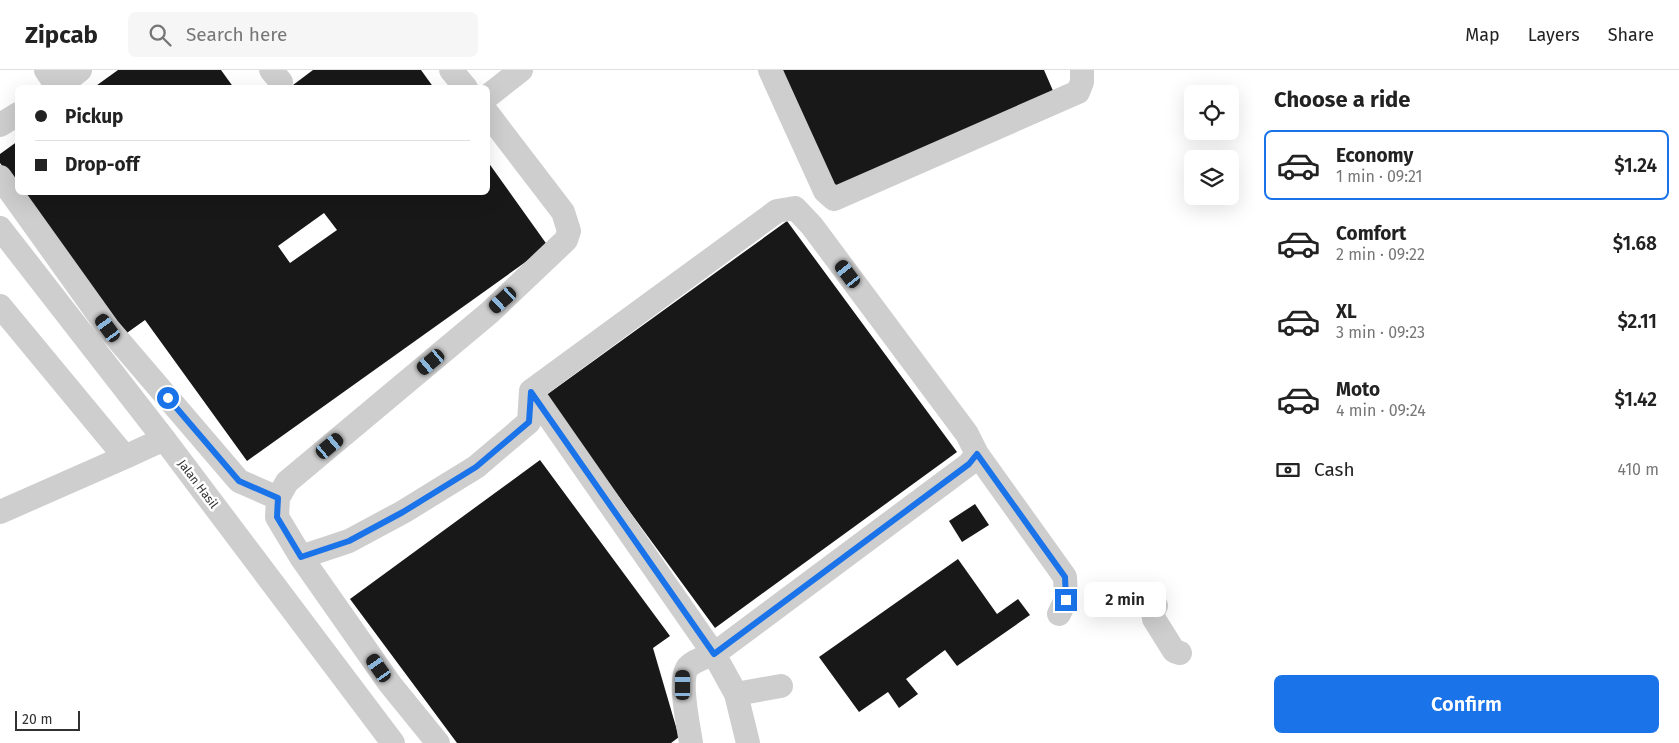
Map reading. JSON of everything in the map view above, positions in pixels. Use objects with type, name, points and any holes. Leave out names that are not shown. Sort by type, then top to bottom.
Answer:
[{"type":"street","points":[[46,70],[56,85]]},
{"type":"street","points":[[60,85],[80,70]]},
{"type":"street","points":[[451,70],[464,85]]},
{"type":"street","points":[[490,94],[521,70]]},
{"type":"street","points":[[770,70],[825,191],[834,199],[1078,92],[1082,82],[1082,70]]},
{"type":"street","points":[[0,125],[15,116]]},
{"type":"street","points":[[438,743],[390,684],[301,557],[277,517],[278,498],[287,482],[488,314],[566,240],[568,231],[563,212],[490,117]]},
{"type":"street","points":[[0,177],[108,328],[239,481],[278,498]]},
{"type":"street","points":[[301,557],[349,541],[403,512],[476,467],[529,422],[531,392],[777,211],[795,208],[812,226],[967,434],[977,454],[1065,577],[1066,600],[1060,614]]},
{"type":"street","name":"Jalan Hasil","points":[[0,228],[164,439],[393,743]]},
{"type":"street","points":[[0,306],[125,457]]},
{"type":"street","points":[[531,392],[714,654],[736,694],[748,743]]},
{"type":"street","points":[[0,512],[164,439]]},
{"type":"street","points":[[691,743],[683,674],[688,666],[714,654],[969,464],[977,454]]},
{"type":"street","points":[[1156,606],[1153,611],[1154,619],[1174,651],[1180,652]]},
{"type":"street","points":[[736,694],[782,686]]},
{"type":"building","points":[[118,70],[221,70],[232,85],[97,85]]},
{"type":"building","points":[[313,70],[421,70],[432,85],[293,85]]},
{"type":"building","points":[[779,70],[1044,70],[1054,93],[836,196]]},
{"type":"building","points":[[15,143],[15,184],[0,163],[0,154]]},
{"type":"building","points":[[490,165],[548,246],[247,461],[145,320],[124,335],[23,195],[490,195]],"holes":[[[324,213],[337,230],[290,263],[278,246]]]},
{"type":"building","points":[[787,221],[957,452],[715,628],[545,396]]},
{"type":"building","points":[[540,460],[670,636],[653,648],[679,737],[671,743],[457,743],[350,599]]},
{"type":"building","points":[[975,504],[989,525],[962,542],[949,521]]},
{"type":"building","points":[[958,559],[997,614],[1018,599],[1030,615],[957,666],[945,650],[906,679],[918,694],[899,708],[888,692],[859,712],[819,657]]},
{"type":"route","points":[[168,398],[239,481],[278,498],[277,517],[301,557],[349,541],[403,512],[476,467],[529,422],[531,392],[714,654],[969,464],[977,454],[1065,577],[1066,600]]}]
